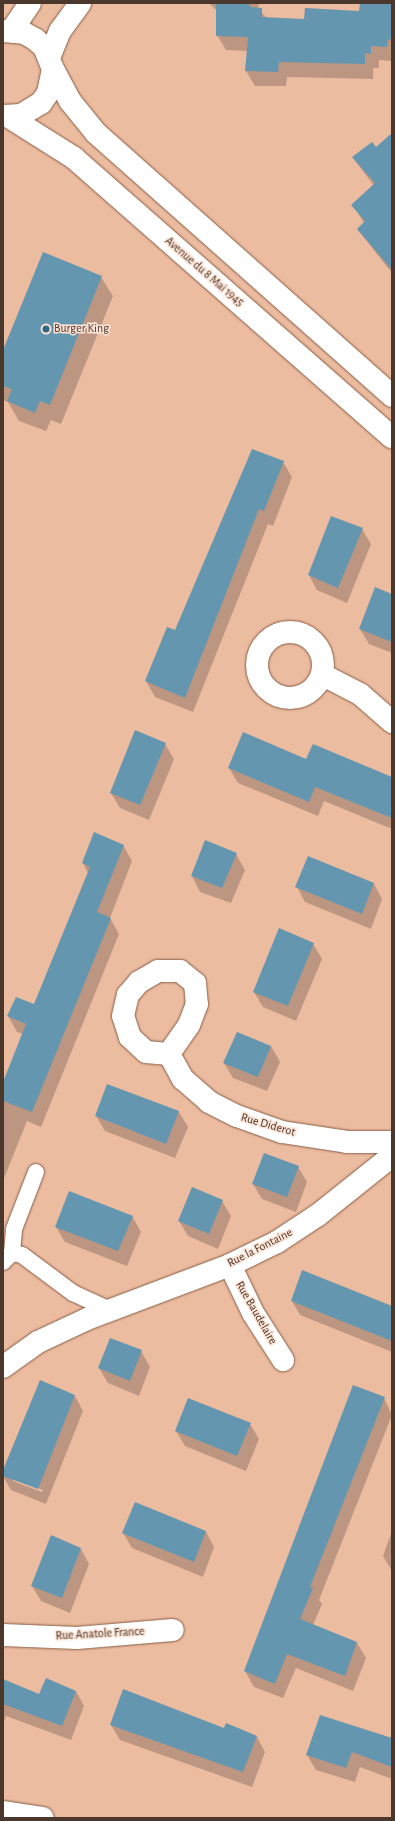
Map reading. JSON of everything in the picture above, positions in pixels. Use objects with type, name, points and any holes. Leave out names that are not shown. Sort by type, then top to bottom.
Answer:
[{"type":"street","points":[[30,3],[5,30],[35,39],[51,63],[70,101],[96,133],[392,396]]},
{"type":"street","name":"Avenue du 8 Mai 1945","points":[[6,117],[21,116],[41,103],[48,93],[51,63],[60,31],[80,3]]},
{"type":"street","name":"Avenue du 8 Mai 1945","points":[[6,117],[74,158],[392,437]]},
{"type":"street","points":[[323,675],[360,694],[392,722]]},
{"type":"street","name":"Rue Diderot","points":[[169,1054],[182,1079],[209,1102],[237,1116],[282,1132],[347,1142],[392,1142]]},
{"type":"street","name":"Rue la Fontaine","points":[[3,1367],[38,1342],[110,1310],[230,1265],[277,1242],[318,1215],[392,1156]]},
{"type":"street","name":"Rue Baudelaire","points":[[230,1265],[253,1314],[283,1360]]},
{"type":"street","name":"Rue Anatole France","points":[[3,1635],[77,1638],[173,1630]]},
{"type":"street","points":[[3,1812],[43,1818]]},
{"type":"lane","points":[[36,1172],[14,1229],[8,1258],[22,1256],[72,1293],[110,1310]]},
{"type":"building","points":[[216,3],[250,3],[250,7],[262,8],[262,17],[304,19],[305,8],[359,11],[360,3],[392,3],[392,39],[388,40],[387,47],[371,46],[371,54],[365,53],[365,64],[279,62],[278,72],[245,71],[248,37],[216,36]]},
{"type":"building","points":[[392,133],[392,270],[357,229],[365,221],[351,205],[375,183],[352,157],[372,142],[376,147]]},
{"type":"building","name":"Burger King","points":[[43,252],[102,276],[50,405],[40,401],[35,413],[7,401],[12,389],[3,386],[3,350]]},
{"type":"building","points":[[252,449],[284,461],[264,511],[259,509],[185,698],[145,681],[167,627],[175,630]]},
{"type":"building","points":[[331,516],[363,528],[338,588],[308,575]]},
{"type":"building","points":[[375,587],[392,594],[392,642],[359,629]]},
{"type":"building","points":[[135,730],[166,743],[140,805],[110,793]]},
{"type":"building","points":[[243,732],[306,759],[313,744],[392,777],[392,818],[315,787],[309,802],[228,768]]},
{"type":"building","points":[[94,832],[124,845],[97,912],[111,918],[32,1112],[3,1101],[3,1082],[26,1024],[7,1016],[16,997],[34,1004],[90,867],[82,863]]},
{"type":"building","points":[[205,840],[237,853],[222,888],[191,876]]},
{"type":"building","points":[[308,856],[374,883],[362,914],[295,887]]},
{"type":"building","points":[[279,928],[314,943],[288,1006],[253,992]]},
{"type":"building","points":[[237,1032],[271,1046],[258,1077],[223,1063]]},
{"type":"building","points":[[107,1084],[179,1111],[166,1144],[95,1116]]},
{"type":"building","points":[[264,1153],[299,1166],[287,1197],[252,1184]]},
{"type":"building","points":[[192,1187],[223,1200],[209,1234],[178,1221]]},
{"type":"building","points":[[69,1191],[133,1216],[118,1251],[55,1227]]},
{"type":"building","points":[[302,1270],[392,1306],[392,1341],[291,1301]]},
{"type":"building","points":[[110,1338],[142,1350],[130,1381],[98,1368]]},
{"type":"building","points":[[40,1380],[75,1395],[38,1489],[3,1476],[3,1470]]},
{"type":"building","points":[[353,1385],[385,1397],[310,1587],[313,1588],[300,1619],[357,1642],[345,1676],[287,1654],[275,1684],[244,1671]]},
{"type":"building","points":[[188,1398],[251,1423],[237,1456],[175,1431]]},
{"type":"building","points":[[135,1502],[206,1531],[194,1562],[122,1533]]},
{"type":"building","points":[[51,1535],[81,1548],[62,1598],[31,1586]]},
{"type":"building","points":[[46,1678],[76,1691],[62,1726],[3,1704],[3,1679],[39,1694]]},
{"type":"building","points":[[123,1689],[224,1728],[226,1723],[257,1736],[243,1772],[110,1725]]},
{"type":"building","points":[[320,1715],[392,1738],[392,1767],[352,1752],[346,1768],[306,1755]]},
{"type":"place","name":"Burger King","points":[[46,329]]}]
